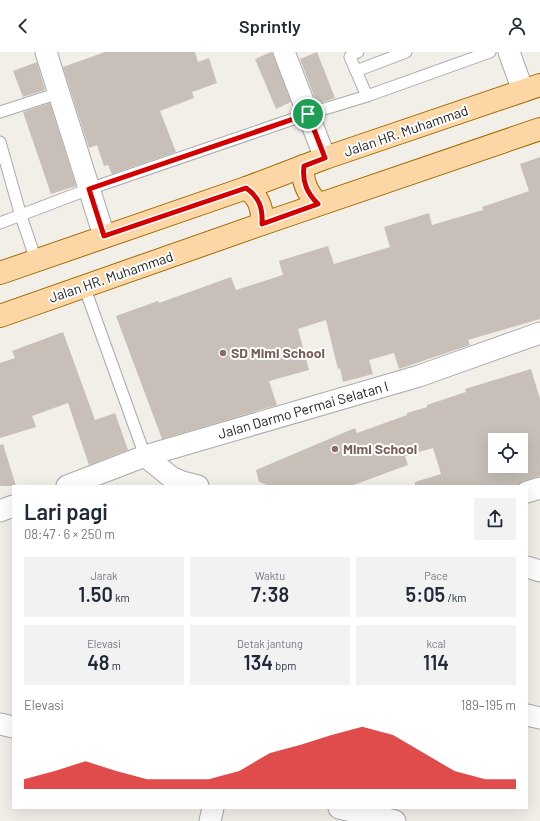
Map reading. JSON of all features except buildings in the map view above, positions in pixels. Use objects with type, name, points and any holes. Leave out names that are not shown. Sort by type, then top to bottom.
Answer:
[{"type":"main road","name":"Jalan HR. Muhammad","points":[[0,273],[246,188],[325,158],[532,88]]},
{"type":"main road","name":"Jalan HR. Muhammad","points":[[0,316],[318,204],[540,129]]},
{"type":"main road","points":[[304,166],[304,183],[318,204]]},
{"type":"main road","points":[[246,188],[258,199],[262,211],[262,224]]},
{"type":"street","points":[[46,52],[104,236]]},
{"type":"street","points":[[284,52],[325,158]]},
{"type":"street","points":[[509,52],[532,88]]},
{"type":"street","name":"Jalan Darmo Permai Selatan I","points":[[70,485],[146,456],[419,376],[540,333]]},
{"type":"street","points":[[146,456],[171,477],[194,485]]},
{"type":"street","points":[[528,492],[540,488]]},
{"type":"street","points":[[0,511],[12,506]]},
{"type":"street","points":[[528,567],[540,571]]},
{"type":"street","points":[[528,715],[540,718]]},
{"type":"street","points":[[0,724],[12,727]]},
{"type":"street","points":[[210,821],[213,809]]},
{"type":"street","points":[[344,809],[395,821]]},
{"type":"lane","points":[[358,52],[352,54],[350,58],[367,96]]},
{"type":"lane","points":[[0,223],[89,189],[308,114],[367,96],[490,52]]},
{"type":"lane","points":[[356,71],[399,53]]},
{"type":"lane","points":[[0,112],[59,93]]},
{"type":"lane","points":[[0,142],[21,216],[36,260]]},
{"type":"lane","points":[[84,286],[146,456]]},
{"type":"place","name":"SD Mimi School","points":[[223,353]]},
{"type":"place","name":"Mimi School","points":[[335,449]]},
{"type":"route","points":[[308,114],[325,158],[304,166],[304,183],[312,198],[318,204],[262,224],[261,207],[258,199],[246,188],[104,236],[89,189],[308,114]]}]
